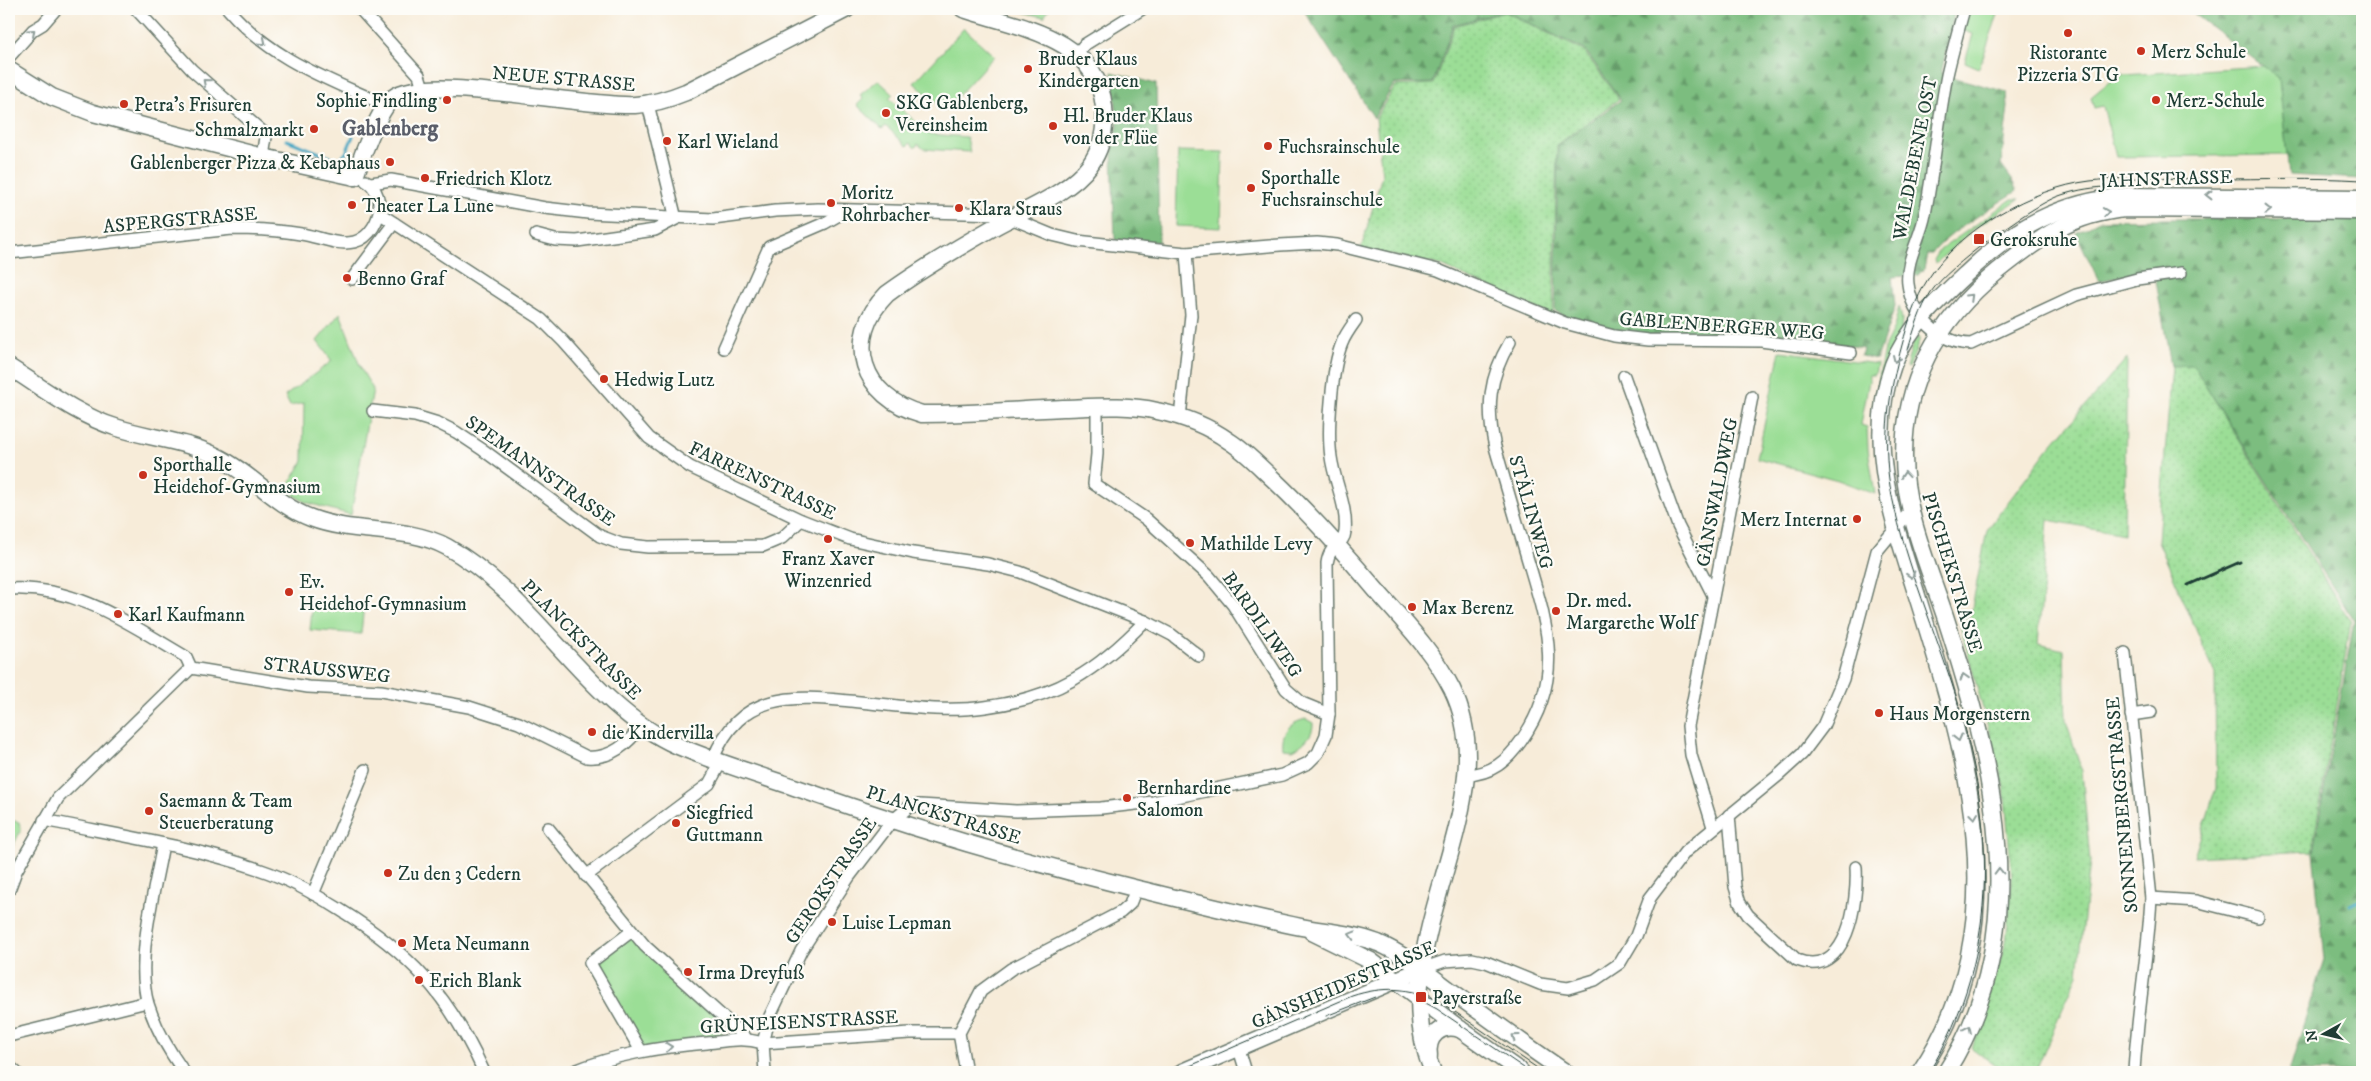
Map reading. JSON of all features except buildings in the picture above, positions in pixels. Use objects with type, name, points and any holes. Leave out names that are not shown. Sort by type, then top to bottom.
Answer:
[{"type":"main road","name":"NEUE STRASSE","points":[[385,105],[395,96],[408,90],[423,88],[542,97],[602,104],[648,104],[668,100],[847,9]]},
{"type":"main road","points":[[963,9],[1044,35],[1061,42],[1077,53],[1089,66],[1103,94],[1104,132],[1099,150],[1090,166],[1078,178],[1063,189],[898,285],[875,305],[863,334],[862,347],[867,371],[884,395],[907,410],[922,414],[1097,406],[1139,408],[1180,417],[1213,432],[1248,455],[1337,543],[1430,652],[1456,699],[1464,726],[1466,744],[1466,775],[1459,821],[1434,955],[1419,998],[1422,1039],[1432,1070]]},
{"type":"main road","points":[[9,70],[40,91],[70,106],[263,157],[355,178],[365,146],[372,136],[385,105]]},
{"type":"main road","name":"JAHNSTRASSE","points":[[1922,318],[1957,282],[2014,234],[2048,215],[2080,202],[2100,198],[2157,195],[2362,198]]},
{"type":"main road","name":"JAHNSTRASSE","points":[[1939,334],[1964,303],[1988,279],[2021,253],[2063,224],[2099,213],[2135,209],[2362,212]]},
{"type":"main road","points":[[1920,1072],[1940,1038],[1963,980],[1974,925],[1978,863],[1974,814],[1959,741],[1896,528],[1883,467],[1884,408],[1894,363],[1901,347],[1922,318]]},
{"type":"main road","name":"PISCHEKSTRASSE","points":[[1939,334],[1923,362],[1908,417],[1904,457],[1911,510],[1973,706],[1989,776],[1998,843],[1998,907],[1991,956],[1974,1016],[1946,1072]]},
{"type":"main road","name":"PLANCKSTRASSE","points":[[9,367],[97,420],[124,430],[198,448],[220,457],[283,504],[306,517],[353,529],[408,534],[427,538],[449,548],[500,586],[614,703],[642,725],[676,745],[892,821],[1136,889],[1300,926],[1332,930],[1360,937],[1388,948],[1434,955]]},
{"type":"main road","name":"PLANCKSTRASSE","points":[[1300,926],[1371,961],[1398,980]]},
{"type":"main road","points":[[1434,955],[1460,997],[1565,1072]]},
{"type":"main road","name":"GÄNSHEIDESTRASSE","points":[[1182,1072],[1240,1049],[1398,980],[1434,955]]},
{"type":"main road","points":[[1398,980],[1460,1029],[1522,1072]]},
{"type":"main road","points":[[1359,997],[1389,993],[1419,998]]},
{"type":"main road","points":[[1432,1070],[1428,1047],[1432,1036],[1447,1028],[1460,1029]]},
{"type":"street","points":[[9,57],[33,30],[43,24],[56,9]]},
{"type":"street","points":[[136,9],[192,70],[264,133],[266,137],[263,157]]},
{"type":"street","points":[[228,9],[258,38],[281,56],[328,81],[385,105]]},
{"type":"street","points":[[360,9],[419,75],[423,88]]},
{"type":"street","points":[[1077,53],[1084,45],[1142,9]]},
{"type":"street","name":"WALDEBENE OST","points":[[1939,334],[1922,318],[1914,306],[1909,288],[1908,272],[1923,224],[1947,75],[1964,9]]},
{"type":"street","points":[[536,235],[555,240],[577,241],[655,230],[676,219],[648,104]]},
{"type":"street","points":[[355,178],[371,184],[376,192],[379,213]]},
{"type":"street","name":"GABLENBERGER WEG","points":[[371,184],[391,180],[545,208],[676,219],[713,219],[809,210],[1000,214],[1052,234],[1077,241],[1186,253],[1317,243],[1337,245],[1438,270],[1565,323],[1614,336],[1648,340],[1761,341],[1851,353]]},
{"type":"street","points":[[724,348],[769,247],[825,223],[846,211]]},
{"type":"street","name":"FARRENSTRASSE","points":[[379,213],[541,320],[564,342],[626,415],[658,446],[690,467],[801,520],[876,546],[1005,568],[1145,620],[1172,636],[1199,656]]},
{"type":"street","name":"ASPERGSTRASSE","points":[[9,253],[232,229],[262,229],[334,241],[355,242],[364,237],[375,224],[379,213]]},
{"type":"street","points":[[352,279],[394,222]]},
{"type":"street","points":[[1180,417],[1191,315],[1186,253]]},
{"type":"street","points":[[1939,334],[1956,342],[1971,344],[2076,295],[2137,279],[2181,273]]},
{"type":"street","name":"GEROKSTRASSE","points":[[764,1072],[764,1043],[770,1016],[801,951],[850,878],[892,821],[909,807],[920,805],[1048,811],[1130,805],[1282,775],[1308,763],[1318,753],[1326,735],[1329,714],[1327,563],[1329,551],[1344,536],[1345,526],[1331,457],[1333,388],[1341,345],[1356,320]]},
{"type":"street","name":"STÄLINWEG","points":[[1466,775],[1490,771],[1504,762],[1516,748],[1539,709],[1550,670],[1548,629],[1495,447],[1489,414],[1492,381],[1500,359],[1510,342]]},
{"type":"street","points":[[1624,376],[1678,526],[1713,595]]},
{"type":"street","name":"GÄNSWALDWEG","points":[[1713,828],[1688,740],[1689,711],[1752,397]]},
{"type":"street","name":"BARDILIWEG","points":[[1097,406],[1097,454],[1094,484],[1146,519],[1209,576],[1233,605],[1286,690],[1302,703],[1329,714]]},
{"type":"street","name":"SPEMANNSTRASSE","points":[[373,411],[422,418],[456,432],[600,536],[621,544],[648,547],[763,546],[782,538],[801,520]]},
{"type":"street","name":"GÄNSHEIDESTRASSE","points":[[1434,955],[1482,961],[1540,984],[1568,988],[1595,980],[1620,963],[1636,936],[1650,898],[1686,852],[1802,754],[1823,726],[1844,679],[1876,556],[1911,510]]},
{"type":"street","points":[[9,590],[45,589],[80,599],[186,657],[191,668],[58,798],[16,870],[9,890]]},
{"type":"street","points":[[586,876],[709,784],[717,761],[721,741],[733,724],[756,708],[786,698],[818,698],[948,710],[987,707],[1030,698],[1065,684],[1095,668],[1116,651],[1145,620]]},
{"type":"street","name":"SONNENBERGSTRASSE","points":[[2125,653],[2151,898],[2149,931],[2136,1032],[2134,1072]]},
{"type":"street","name":"STRAUSSWEG","points":[[191,668],[308,687],[381,691],[469,707],[519,723],[587,757],[598,758],[625,746],[642,725]]},
{"type":"street","points":[[2131,715],[2151,712]]},
{"type":"street","points":[[313,894],[365,770]]},
{"type":"street","points":[[1729,815],[1735,887],[1740,903],[1748,916],[1797,960],[1805,963],[1824,961],[1835,953],[1841,945],[1857,896],[1856,867]]},
{"type":"street","points":[[44,820],[221,857],[264,871],[313,894],[368,927],[409,960],[426,978],[458,1022],[484,1072]]},
{"type":"street","points":[[548,828],[632,931],[746,1038]]},
{"type":"street","points":[[163,844],[143,958],[148,1002],[167,1048],[184,1072]]},
{"type":"street","points":[[966,1072],[959,1033],[981,991],[1011,969],[1120,912],[1130,904],[1136,889]]},
{"type":"street","points":[[2151,898],[2196,901],[2258,916]]},
{"type":"street","points":[[632,931],[590,963],[641,1051]]},
{"type":"street","points":[[9,1036],[148,1002]]},
{"type":"street","name":"GRÜNEISENSTRASSE","points":[[572,1072],[602,1060],[641,1051],[746,1038],[764,1043],[910,1033],[959,1033]]},
{"type":"street","points":[[1240,1049],[1246,1072]]},
{"type":"street","points":[[9,1066],[16,1072]]},
{"type":"green space","points":[[1011,9],[1049,9],[1044,17]]},
{"type":"green space","points":[[1303,9],[1955,9],[1941,74],[2007,92],[2008,107],[2001,165],[2015,184],[2017,191],[1947,238],[1932,254],[1927,254],[1924,269],[1918,275],[1892,277],[1895,306],[1877,359],[1861,356],[1863,348],[1814,340],[1631,335],[1586,327],[1555,311],[1558,145],[1621,100],[1585,50],[1505,11],[1453,25],[1433,83],[1394,84],[1374,118]]},
{"type":"green space","points":[[1970,9],[2000,9],[1979,68],[1965,62],[1973,34],[1962,30]]},
{"type":"green space","points":[[2188,9],[2362,9],[2362,179],[2289,175],[2279,78]]},
{"type":"green space","points":[[1505,12],[1584,51],[1619,99],[1557,145],[1553,316],[1440,265],[1361,249],[1382,175],[1376,118],[1395,86],[1434,84],[1454,26]]},
{"type":"green space","points":[[964,28],[994,56],[945,110],[914,83]]},
{"type":"green space","points":[[2264,66],[2279,78],[2287,155],[2116,157],[2103,106],[2094,108],[2091,97],[2120,73],[2124,75]]},
{"type":"green space","points":[[1112,72],[1156,84],[1159,242],[1115,240],[1112,155],[1118,125]]},
{"type":"green space","name":"SKG Gablenberg, Vereinsheim","points":[[878,80],[893,94],[889,98],[929,134],[967,137],[970,152],[924,149],[918,144],[915,148],[910,143],[907,146],[886,126],[882,129],[857,105],[863,99],[860,95]]},
{"type":"green space","points":[[1178,151],[1223,152],[1221,228],[1176,226]]},
{"type":"green space","points":[[2012,199],[2019,199],[1972,230],[1936,263],[1934,260],[1940,250]]},
{"type":"green space","points":[[2362,219],[2362,1072],[2289,1072],[2324,959],[2313,852],[2354,621],[2193,365],[2171,366],[2154,270],[2099,281],[2076,233],[2101,220]]},
{"type":"green space","points":[[1899,306],[1902,319],[1901,332],[1875,420],[1872,419],[1884,348],[1894,328]]},
{"type":"green space","points":[[340,313],[361,369],[373,389],[351,515],[305,502],[286,490],[303,461],[304,403],[290,406],[285,396],[332,361],[317,341]]},
{"type":"green space","points":[[1919,337],[1919,342],[1909,368],[1906,367],[1913,343]]},
{"type":"green space","points":[[1780,351],[1877,364],[1875,375],[1870,375],[1861,425],[1867,427],[1868,449],[1875,494],[1838,480],[1757,458]]},
{"type":"green space","points":[[2127,358],[2124,534],[2048,520],[2038,644],[2064,650],[2066,721],[2082,771],[2090,861],[2078,974],[2035,1072],[2004,1072],[1972,1048],[2006,942],[2012,879],[2004,786],[1960,625],[1970,618],[1987,530],[2048,449]]},
{"type":"green space","points":[[2193,365],[2351,622],[2312,851],[2194,857],[2216,788],[2215,674],[2158,541],[2172,366]]},
{"type":"green space","points":[[313,600],[364,604],[361,634],[310,630]]},
{"type":"green space","points":[[1306,719],[1313,723],[1312,732],[1307,739],[1293,750],[1283,749],[1283,738],[1287,729],[1295,723]]},
{"type":"green space","points":[[9,820],[19,822],[21,830],[9,854]]},
{"type":"green space","points":[[632,931],[726,1020],[723,1032],[716,1042],[641,1051],[590,963]]},
{"type":"waterway","points":[[287,140],[340,159],[346,153],[353,136]]},
{"type":"waterway","points":[[2350,905],[2362,900]]},
{"type":"tram line","points":[[1929,1072],[1953,1026],[1970,979],[1980,931],[1984,882],[1983,832],[1977,783],[1966,733],[1952,684],[1902,536],[1895,511],[1888,468],[1887,433],[1890,398],[1897,363],[1912,311],[1919,295],[1928,279],[1942,261],[1978,228],[2022,202],[2068,185],[2105,179],[2136,178],[2307,178],[2362,180]]},
{"type":"tram line","points":[[1908,350],[1920,313],[1931,292],[1940,281],[1970,254],[2027,213],[2056,197],[2080,190],[2105,187]]},
{"type":"tram line","points":[[1176,1072],[1352,996],[1385,989],[1417,993],[1439,1001],[1543,1072]]},
{"type":"tram line","points":[[1326,1016],[1375,997]]},
{"type":"tram line","points":[[1422,1001],[1437,1009],[1524,1068]]},
{"type":"railway","points":[[2188,585],[2240,562]]},
{"type":"place","name":"Ristorante Pizzeria STG","points":[[2068,33]]},
{"type":"place","name":"Merz Schule","points":[[2141,51]]},
{"type":"place","name":"Bruder Klaus Kindergarten","points":[[1028,69]]},
{"type":"place","name":"Sophie Findling","points":[[447,100]]},
{"type":"place","name":"Merz-Schule","points":[[2156,100]]},
{"type":"place","name":"Petra's Frisuren","points":[[124,104]]},
{"type":"place","name":"SKG Gablenberg, Vereinsheim","points":[[886,113]]},
{"type":"place","name":"Hl. Bruder Klaus von der Flüe","points":[[1053,126]]},
{"type":"place","name":"Schmalzmarkt","points":[[314,129]]},
{"type":"place","name":"Karl Wieland","points":[[667,141]]},
{"type":"place","name":"Fuchsrainschule","points":[[1268,146]]},
{"type":"place","name":"Gablenberger Pizza & Kebaphaus","points":[[390,162]]},
{"type":"place","name":"Friedrich Klotz","points":[[425,178]]},
{"type":"place","name":"Sporthalle Fuchsrainschule","points":[[1251,188]]},
{"type":"place","name":"Moritz Rohrbacher","points":[[831,203]]},
{"type":"place","name":"Theater La Lune","points":[[352,205]]},
{"type":"place","name":"Klara Straus","points":[[959,208]]},
{"type":"place","name":"Geroksruhe","points":[[1979,239]]},
{"type":"place","name":"Benno Graf","points":[[347,278]]},
{"type":"place","name":"Hedwig Lutz","points":[[604,379]]},
{"type":"place","name":"Sporthalle Heidehof-Gymnasium","points":[[143,475]]},
{"type":"place","name":"Merz Internat","points":[[1857,519]]},
{"type":"place","name":"Franz Xaver Winzenried","points":[[828,539]]},
{"type":"place","name":"Mathilde Levy","points":[[1190,543]]},
{"type":"place","name":"Ev. Heidehof-Gymnasium","points":[[289,592]]},
{"type":"place","name":"Max Berenz","points":[[1412,607]]},
{"type":"place","name":"Dr. med. Margarethe Wolf","points":[[1556,611]]},
{"type":"place","name":"Karl Kaufmann","points":[[118,614]]},
{"type":"place","name":"Haus Morgenstern","points":[[1879,713]]},
{"type":"place","name":"die Kindervilla","points":[[592,732]]},
{"type":"place","name":"Bernhardine Salomon","points":[[1127,798]]},
{"type":"place","name":"Saemann & Team Steuerberatung","points":[[149,811]]},
{"type":"place","name":"Siegfried Guttmann","points":[[676,823]]},
{"type":"place","name":"Zu den 3 Cedern","points":[[388,873]]},
{"type":"place","name":"Luise Lepman","points":[[832,922]]},
{"type":"place","name":"Meta Neumann","points":[[402,943]]},
{"type":"place","name":"Irma Dreyfuß","points":[[688,972]]},
{"type":"place","name":"Erich Blank","points":[[419,980]]},
{"type":"place","name":"Payerstraße","points":[[1421,997]]},
{"type":"district","name":"Gablenberg","points":[[390,128]]}]
